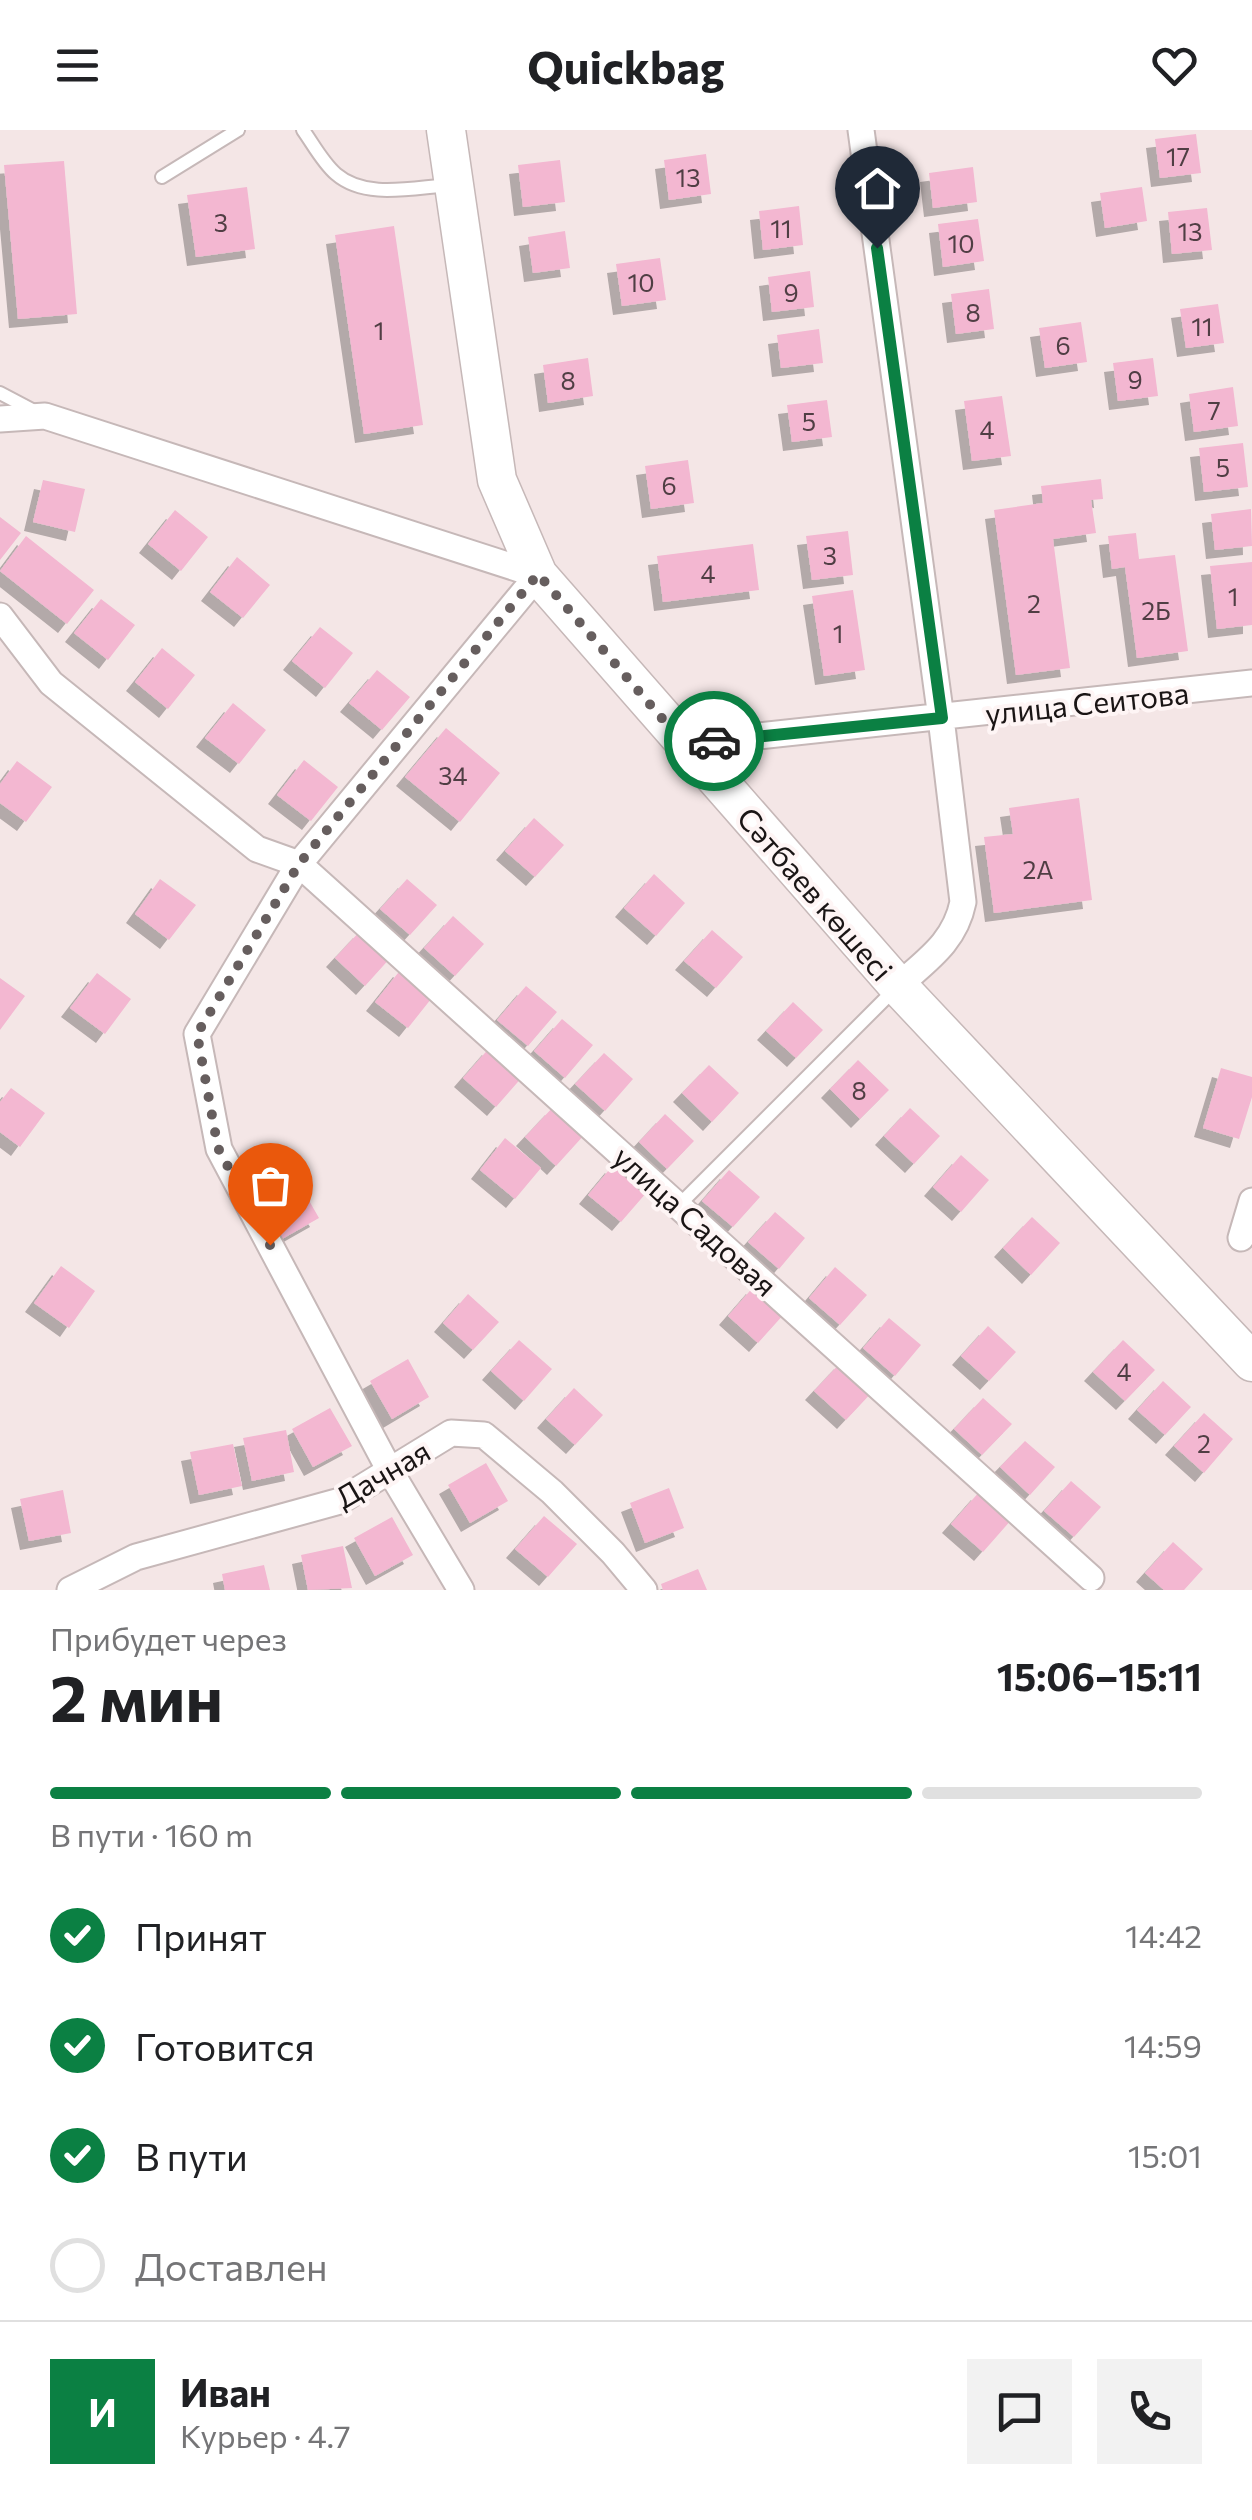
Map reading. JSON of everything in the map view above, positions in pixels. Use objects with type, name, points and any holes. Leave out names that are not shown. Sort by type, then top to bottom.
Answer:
[{"type":"main road","name":"Сәтбаев көшесі","points":[[446,130],[497,480],[538,574],[898,986],[1252,1362]]},
{"type":"street","points":[[861,130],[942,718],[963,902],[959,920],[946,942],[898,986]]},
{"type":"street","points":[[0,419],[45,416],[538,574],[299,864],[197,1034],[218,1148],[390,1471],[461,1590]]},
{"type":"street","name":"улица Садовая","points":[[0,616],[51,684],[256,849],[299,864],[1091,1578]]},
{"type":"street","name":"улица Сеитова","points":[[684,744],[1252,684]]},
{"type":"street","points":[[1241,1238],[1252,1201]]},
{"type":"street","name":"Дачная","points":[[70,1590],[136,1557],[340,1501],[451,1433],[484,1435],[552,1492],[644,1590]]},
{"type":"lane","points":[[162,177],[238,130]]},
{"type":"lane","points":[[303,130],[334,174],[353,185],[374,190],[453,184]]},
{"type":"lane","points":[[0,393],[45,416]]},
{"type":"lane","points":[[679,1205],[898,986]]},
{"type":"building","points":[[1196,134],[1201,173],[1160,178],[1155,139]]},
{"type":"building","points":[[706,154],[711,194],[669,200],[664,160]]},
{"type":"building","points":[[560,160],[565,202],[523,207],[518,165]]},
{"type":"building","points":[[64,161],[77,314],[18,319],[4,165]]},
{"type":"building","points":[[973,167],[977,202],[933,208],[929,173]]},
{"type":"building","points":[[247,187],[255,249],[196,257],[187,195]]},
{"type":"building","points":[[1142,187],[1147,221],[1105,228],[1100,193]]},
{"type":"building","points":[[799,206],[803,245],[763,250],[759,211]]},
{"type":"building","points":[[1207,208],[1212,250],[1172,254],[1168,212]]},
{"type":"building","points":[[978,219],[984,261],[943,267],[938,224]]},
{"type":"building","points":[[394,226],[423,425],[364,434],[335,235]]},
{"type":"building","points":[[565,231],[570,268],[533,273],[528,237]]},
{"type":"building","points":[[660,258],[666,300],[622,306],[616,264]]},
{"type":"building","points":[[810,271],[814,307],[772,312],[768,277]]},
{"type":"building","points":[[989,289],[994,329],[956,334],[951,294]]},
{"type":"building","points":[[1218,304],[1224,343],[1186,348],[1180,309]]},
{"type":"building","points":[[1081,322],[1087,362],[1045,368],[1039,328]]},
{"type":"building","points":[[819,329],[823,363],[781,368],[777,335]]},
{"type":"building","points":[[588,358],[593,396],[548,403],[543,365]]},
{"type":"building","points":[[1153,358],[1158,396],[1118,401],[1113,363]]},
{"type":"building","points":[[1233,387],[1238,426],[1194,432],[1189,394]]},
{"type":"building","points":[[1002,396],[1011,456],[972,461],[964,401]]},
{"type":"building","points":[[827,400],[832,437],[792,442],[787,405]]},
{"type":"building","points":[[1243,443],[1248,487],[1204,492],[1199,448]]},
{"type":"building","points":[[688,460],[694,503],[651,509],[645,466]]},
{"type":"building","points":[[1101,479],[1103,499],[1091,500],[1096,533],[1053,539],[1070,668],[1016,675],[994,510],[1043,503],[1041,486]]},
{"type":"building","points":[[43,480],[85,489],[75,532],[33,522]]},
{"type":"building","points":[[1251,509],[1252,546],[1215,550],[1211,514]]},
{"type":"building","points":[[175,510],[208,537],[181,571],[148,544]]},
{"type":"building","points":[[0,517],[21,533],[0,560]]},
{"type":"building","points":[[848,531],[853,575],[812,580],[806,536]]},
{"type":"building","points":[[1136,533],[1139,559],[1175,555],[1188,651],[1137,658],[1125,567],[1112,569],[1108,536]]},
{"type":"building","points":[[26,536],[94,590],[67,624],[0,571]]},
{"type":"building","points":[[753,544],[759,590],[663,602],[657,556]]},
{"type":"building","points":[[237,557],[270,585],[243,618],[210,592]]},
{"type":"building","points":[[1252,562],[1252,625],[1217,629],[1210,566]]},
{"type":"building","points":[[853,590],[865,670],[824,676],[812,596]]},
{"type":"building","points":[[101,599],[135,625],[108,660],[74,633]]},
{"type":"building","points":[[320,627],[353,653],[325,688],[292,661]]},
{"type":"building","points":[[162,648],[195,675],[168,709],[135,682]]},
{"type":"building","points":[[377,670],[410,697],[382,730],[349,703]]},
{"type":"building","points":[[233,703],[266,730],[239,764],[205,738]]},
{"type":"building","points":[[446,728],[500,773],[460,822],[405,777]]},
{"type":"building","points":[[304,760],[338,787],[311,821],[277,795]]},
{"type":"building","points":[[17,761],[52,787],[26,822],[0,803],[0,784]]},
{"type":"building","points":[[1079,798],[1092,900],[994,913],[984,837],[1013,834],[1009,808]]},
{"type":"building","points":[[534,818],[564,845],[535,877],[505,851]]},
{"type":"building","points":[[654,874],[685,903],[656,936],[624,908]]},
{"type":"building","points":[[160,879],[196,905],[169,940],[135,914]]},
{"type":"building","points":[[407,879],[437,905],[410,935],[380,909]]},
{"type":"building","points":[[453,916],[484,944],[455,976],[424,948]]},
{"type":"building","points":[[362,929],[392,956],[365,986],[335,958]]},
{"type":"building","points":[[712,930],[743,957],[716,988],[684,961]]},
{"type":"building","points":[[402,968],[435,994],[408,1028],[375,1002]]},
{"type":"building","points":[[97,973],[131,999],[105,1034],[70,1008]]},
{"type":"building","points":[[0,978],[25,996],[0,1030]]},
{"type":"building","points":[[526,986],[557,1012],[528,1046],[497,1020]]},
{"type":"building","points":[[793,1002],[823,1030],[796,1058],[766,1031]]},
{"type":"building","points":[[562,1019],[593,1045],[565,1078],[534,1051]]},
{"type":"building","points":[[491,1046],[524,1075],[496,1107],[463,1078]]},
{"type":"building","points":[[604,1053],[633,1079],[605,1111],[575,1084]]},
{"type":"building","points":[[858,1060],[889,1090],[860,1119],[830,1089]]},
{"type":"building","points":[[709,1065],[739,1093],[712,1122],[682,1093]]},
{"type":"building","points":[[1221,1068],[1252,1077],[1252,1097],[1239,1139],[1203,1128]]},
{"type":"building","points":[[11,1088],[45,1113],[20,1147],[0,1132],[0,1102]]},
{"type":"building","points":[[554,1106],[585,1134],[556,1166],[525,1137]]},
{"type":"building","points":[[910,1108],[940,1136],[914,1164],[884,1136]]},
{"type":"building","points":[[665,1114],[694,1141],[667,1169],[639,1142]]},
{"type":"building","points":[[505,1138],[541,1168],[515,1199],[480,1170]]},
{"type":"building","points":[[961,1155],[989,1180],[961,1212],[933,1187]]},
{"type":"building","points":[[614,1164],[647,1192],[621,1222],[588,1195]]},
{"type":"building","points":[[729,1170],[760,1197],[733,1227],[702,1201]]},
{"type":"building","points":[[299,1183],[319,1218],[282,1239],[262,1204]]},
{"type":"building","points":[[775,1212],[805,1238],[779,1269],[748,1242]]},
{"type":"building","points":[[1032,1217],[1060,1243],[1031,1275],[1003,1248]]},
{"type":"building","points":[[61,1266],[95,1291],[69,1328],[34,1303]]},
{"type":"building","points":[[835,1267],[867,1295],[840,1325],[809,1298]]},
{"type":"building","points":[[755,1285],[785,1313],[758,1343],[728,1316]]},
{"type":"building","points":[[468,1294],[499,1322],[473,1350],[443,1323]]},
{"type":"building","points":[[889,1318],[921,1345],[895,1376],[863,1348]]},
{"type":"building","points":[[988,1326],[1016,1352],[989,1381],[961,1356]]},
{"type":"building","points":[[519,1340],[552,1369],[524,1401],[491,1371]]},
{"type":"building","points":[[1123,1340],[1155,1370],[1125,1401],[1093,1372]]},
{"type":"building","points":[[408,1359],[429,1397],[392,1419],[370,1381]]},
{"type":"building","points":[[843,1360],[875,1389],[846,1420],[814,1391]]},
{"type":"building","points":[[1163,1381],[1191,1407],[1165,1435],[1137,1410]]},
{"type":"building","points":[[574,1388],[603,1415],[575,1445],[546,1419]]},
{"type":"building","points":[[983,1398],[1012,1424],[982,1455],[954,1429]]},
{"type":"building","points":[[330,1408],[352,1446],[313,1467],[292,1429]]},
{"type":"building","points":[[1204,1413],[1233,1439],[1204,1473],[1174,1446]]},
{"type":"building","points":[[286,1430],[294,1472],[252,1481],[243,1438]]},
{"type":"building","points":[[1025,1441],[1055,1467],[1030,1495],[1000,1467]]},
{"type":"building","points":[[233,1444],[242,1486],[199,1495],[190,1452]]},
{"type":"building","points":[[486,1463],[508,1501],[470,1523],[448,1485]]},
{"type":"building","points":[[1071,1481],[1101,1507],[1074,1537],[1044,1511]]},
{"type":"building","points":[[669,1488],[684,1528],[645,1543],[630,1503]]},
{"type":"building","points":[[63,1490],[71,1533],[29,1541],[20,1499]]},
{"type":"building","points":[[980,1491],[1012,1519],[983,1552],[951,1524]]},
{"type":"building","points":[[544,1516],[577,1544],[548,1577],[515,1549]]},
{"type":"building","points":[[392,1517],[413,1555],[375,1576],[354,1538]]},
{"type":"building","points":[[1173,1542],[1203,1569],[1184,1590],[1164,1590],[1145,1573]]},
{"type":"building","points":[[343,1546],[352,1588],[308,1590],[301,1555]]},
{"type":"building","points":[[264,1565],[270,1590],[225,1590],[222,1574]]},
{"type":"building","points":[[698,1569],[707,1590],[663,1590],[661,1584]]},
{"type":"way so far","points":[[270,1245],[218,1148],[197,1034],[299,864],[538,574],[684,744],[714,741]]},
{"type":"route","points":[[714,741],[942,718],[877,248]]}]
